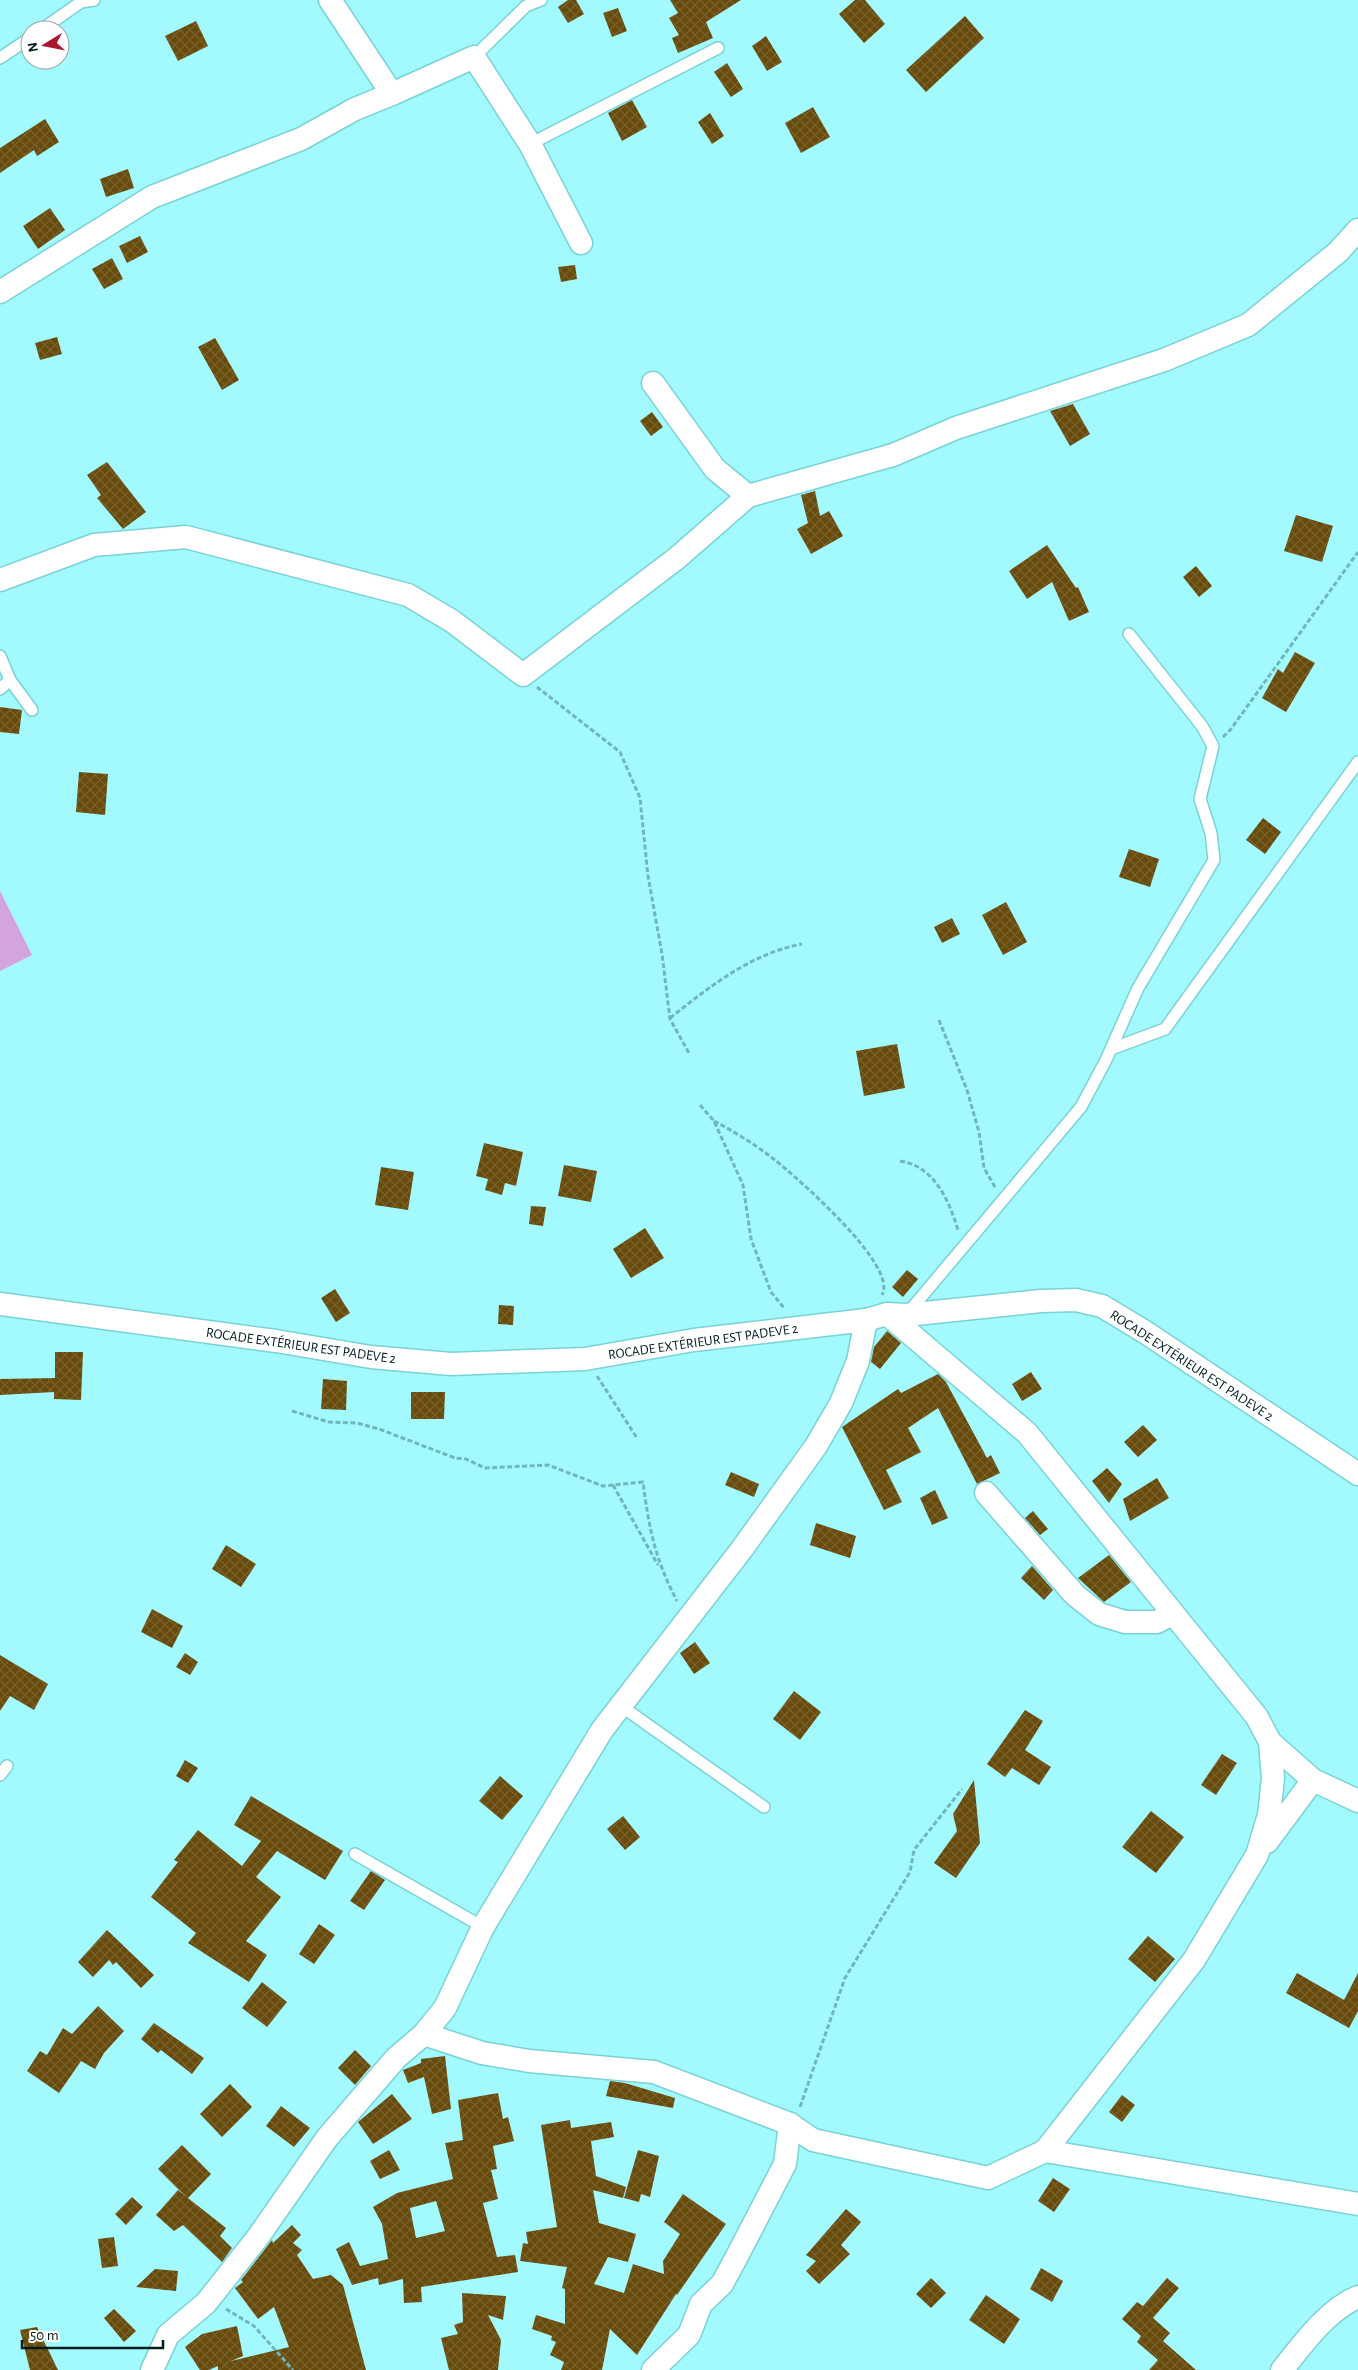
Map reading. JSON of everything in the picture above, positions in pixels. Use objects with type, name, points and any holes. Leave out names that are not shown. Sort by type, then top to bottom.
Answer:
[{"type":"street","points":[[330,0],[392,94]]},
{"type":"street","points":[[0,292],[152,197],[301,138],[355,110],[474,57],[530,144],[581,243]]},
{"type":"street","points":[[0,580],[94,545],[186,537],[408,595],[452,621],[523,675],[677,558],[748,496],[894,455],[956,428],[1164,360],[1248,325],[1338,252],[1358,230]]},
{"type":"street","points":[[653,383],[715,469],[748,496]]},
{"type":"street","name":"ROCADE EXTÉRIEUR EST PADEVE 2","points":[[0,1304],[380,1358],[451,1364],[585,1359],[694,1340],[1041,1300],[1076,1300],[1102,1306],[1145,1332],[1358,1474]]},
{"type":"street","points":[[152,2370],[168,2335],[206,2303],[258,2236],[327,2138],[396,2058],[424,2034],[444,2008],[483,1927],[602,1730],[687,1620],[816,1446],[841,1403],[858,1362],[886,1317],[1027,1433],[1257,1717],[1270,1742],[1313,1780],[1358,1801]]},
{"type":"street","points":[[986,1493],[1075,1595],[1099,1614],[1125,1622],[1157,1622],[1173,1613]]},
{"type":"street","points":[[1257,1855],[1269,1815],[1273,1778],[1270,1742]]},
{"type":"street","points":[[424,2034],[482,2053],[530,2061],[654,2072],[792,2125],[813,2140],[988,2178],[1045,2151],[1194,1960],[1257,1855],[1313,1780]]},
{"type":"street","points":[[653,2370],[689,2335],[701,2304],[722,2284],[785,2164],[792,2125]]},
{"type":"street","points":[[1045,2151],[1358,2204]]},
{"type":"street","points":[[1282,2370],[1302,2344],[1344,2303],[1358,2297]]},
{"type":"lane","points":[[55,20],[81,2],[94,0]]},
{"type":"lane","points":[[474,57],[526,6],[541,0]]},
{"type":"lane","points":[[0,58],[20,45]]},
{"type":"lane","points":[[530,144],[718,48]]},
{"type":"lane","points":[[886,1317],[963,1248],[1081,1107],[1111,1049],[1138,988],[1214,860],[1211,833],[1200,799],[1214,746],[1202,726],[1128,634]]},
{"type":"lane","points":[[0,656],[10,680],[32,710]]},
{"type":"lane","points":[[0,690],[10,680]]},
{"type":"lane","points":[[1111,1049],[1165,1029],[1358,762]]},
{"type":"lane","points":[[621,1706],[764,1807]]},
{"type":"lane","points":[[355,1854],[483,1927]]},
{"type":"path","points":[[1231,729],[1358,552]]},
{"type":"path","points":[[523,675],[620,752],[640,798],[648,876],[662,954],[670,1019],[690,1055]]},
{"type":"path","points":[[670,1019],[725,975],[780,948],[802,944]]},
{"type":"path","points":[[938,1020],[967,1090],[979,1132],[984,1168],[1002,1201]]},
{"type":"path","points":[[700,1105],[714,1121],[742,1185],[750,1239],[771,1292],[799,1328]]},
{"type":"path","points":[[714,1121],[735,1132],[774,1160],[814,1194],[867,1250],[883,1275],[886,1317]]},
{"type":"path","points":[[900,1160],[913,1162],[930,1174],[945,1196],[955,1219],[963,1248]]},
{"type":"path","points":[[585,1359],[637,1438]]},
{"type":"path","points":[[292,1412],[329,1422],[357,1423],[379,1429],[454,1458],[466,1459],[485,1468],[548,1464],[603,1486],[643,1482],[649,1530],[662,1573]]},
{"type":"path","points":[[613,1485],[687,1620]]},
{"type":"path","points":[[792,2125],[845,1978],[910,1872],[914,1850],[962,1788]]},
{"type":"path","points":[[206,2303],[225,2309],[254,2326],[293,2370]]},
{"type":"shaded area","points":[[0,891],[32,955],[0,971]]},
{"type":"building","points":[[568,0],[576,0],[584,14],[568,23],[558,7]]},
{"type":"building","points":[[670,0],[741,0],[706,22],[713,38],[678,53],[672,38],[679,35],[669,18],[678,13]]},
{"type":"building","points":[[855,0],[865,0],[885,24],[864,43],[839,14]]},
{"type":"building","points":[[618,8],[627,31],[612,37],[603,13]]},
{"type":"building","points":[[965,16],[984,38],[926,92],[906,70]]},
{"type":"building","points":[[196,21],[208,46],[178,61],[165,36]]},
{"type":"building","points":[[766,36],[782,62],[767,71],[752,46]]},
{"type":"building","points":[[727,63],[743,89],[731,97],[714,72]]},
{"type":"building","points":[[632,100],[647,127],[622,141],[608,113]]},
{"type":"building","points":[[813,107],[830,137],[801,153],[785,123]]},
{"type":"building","points":[[710,113],[724,136],[712,144],[698,122]]},
{"type":"building","points":[[45,119],[59,142],[37,156],[34,150],[0,173],[0,148]]},
{"type":"building","points":[[128,169],[134,188],[106,197],[100,179]]},
{"type":"building","points":[[50,208],[65,230],[38,249],[23,226]]},
{"type":"building","points":[[140,236],[148,252],[127,263],[119,246]]},
{"type":"building","points":[[112,258],[123,279],[104,289],[92,269]]},
{"type":"building","points":[[575,265],[577,279],[561,282],[558,267]]},
{"type":"building","points":[[57,337],[62,354],[40,360],[35,343]]},
{"type":"building","points":[[215,338],[239,380],[222,390],[198,347]]},
{"type":"building","points":[[1073,404],[1090,434],[1070,446],[1050,411]]},
{"type":"building","points":[[652,412],[663,427],[651,436],[640,421]]},
{"type":"building","points":[[107,462],[146,512],[123,529],[97,498],[101,495],[87,475]]},
{"type":"building","points":[[815,491],[820,516],[829,511],[843,536],[811,554],[797,529],[808,523],[801,495]]},
{"type":"building","points":[[1296,515],[1333,526],[1322,562],[1284,551]]},
{"type":"building","points":[[1047,545],[1076,588],[1078,587],[1089,612],[1069,621],[1052,582],[1027,599],[1009,571]]},
{"type":"building","points":[[1196,566],[1212,586],[1199,597],[1183,577]]},
{"type":"building","points":[[1295,652],[1315,663],[1286,712],[1262,698],[1278,669],[1283,673]]},
{"type":"building","points":[[0,707],[22,710],[19,734],[0,732]]},
{"type":"building","points":[[79,772],[108,774],[105,815],[76,812]]},
{"type":"building","points":[[1263,818],[1281,832],[1265,854],[1246,840]]},
{"type":"building","points":[[1129,849],[1159,859],[1150,887],[1119,877]]},
{"type":"building","points":[[1006,902],[1027,942],[1003,955],[982,915]]},
{"type":"building","points":[[952,918],[960,934],[942,943],[934,927]]},
{"type":"building","points":[[897,1044],[905,1088],[864,1096],[856,1051]]},
{"type":"building","points":[[484,1143],[523,1152],[516,1186],[505,1183],[502,1195],[485,1190],[488,1179],[476,1176]]},
{"type":"building","points":[[564,1165],[597,1171],[591,1202],[558,1196]]},
{"type":"building","points":[[381,1167],[414,1172],[408,1210],[375,1205]]},
{"type":"building","points":[[531,1206],[546,1207],[543,1226],[529,1224]]},
{"type":"building","points":[[645,1228],[664,1258],[631,1278],[613,1249]]},
{"type":"building","points":[[907,1270],[918,1279],[903,1297],[892,1287]]},
{"type":"building","points":[[335,1289],[350,1313],[336,1322],[321,1298]]},
{"type":"building","points":[[499,1305],[514,1306],[513,1325],[498,1324]]},
{"type":"building","points":[[887,1331],[901,1343],[880,1369],[871,1362],[874,1347]]},
{"type":"building","points":[[55,1352],[83,1352],[81,1400],[54,1399],[54,1392],[0,1395],[0,1379],[55,1378]]},
{"type":"building","points":[[1031,1372],[1042,1389],[1022,1401],[1012,1384]]},
{"type":"building","points":[[938,1374],[946,1382],[987,1458],[991,1455],[1000,1473],[977,1484],[938,1408],[908,1428],[921,1452],[886,1470],[902,1502],[884,1510],[842,1427],[898,1389],[901,1393]]},
{"type":"building","points":[[323,1379],[347,1381],[346,1410],[321,1409]]},
{"type":"building","points":[[411,1392],[445,1392],[444,1419],[411,1419]]},
{"type":"building","points":[[1143,1425],[1157,1440],[1138,1457],[1124,1442]]},
{"type":"building","points":[[1107,1468],[1122,1484],[1109,1503],[1092,1481]]},
{"type":"building","points":[[731,1472],[759,1484],[754,1497],[725,1485]]},
{"type":"building","points":[[1157,1478],[1169,1498],[1130,1521],[1123,1499]]},
{"type":"building","points":[[935,1490],[948,1518],[932,1525],[920,1498]]},
{"type":"building","points":[[1033,1511],[1048,1529],[1040,1535],[1025,1518]]},
{"type":"building","points":[[816,1523],[856,1536],[850,1558],[810,1545]]},
{"type":"building","points":[[226,1545],[256,1564],[241,1587],[212,1569]]},
{"type":"building","points":[[1109,1555],[1131,1582],[1104,1602],[1078,1578]]},
{"type":"building","points":[[1032,1566],[1053,1590],[1044,1600],[1021,1578]]},
{"type":"building","points":[[152,1609],[183,1626],[172,1648],[141,1632]]},
{"type":"building","points":[[695,1642],[710,1663],[694,1674],[680,1653]]},
{"type":"building","points":[[185,1653],[198,1662],[190,1675],[176,1667]]},
{"type":"building","points":[[0,1655],[48,1684],[34,1710],[10,1696],[0,1711]]},
{"type":"building","points":[[794,1691],[821,1712],[800,1740],[773,1719]]},
{"type":"building","points":[[1025,1710],[1043,1721],[1025,1750],[1051,1767],[1039,1785],[1012,1768],[1005,1777],[987,1764]]},
{"type":"building","points":[[1222,1754],[1237,1763],[1216,1795],[1201,1785]]},
{"type":"building","points":[[185,1760],[198,1768],[188,1783],[176,1776]]},
{"type":"building","points":[[500,1776],[523,1796],[502,1820],[479,1801]]},
{"type":"building","points":[[974,1780],[980,1843],[956,1878],[934,1863],[957,1831],[953,1814]]},
{"type":"building","points":[[251,1796],[343,1851],[325,1880],[277,1851],[256,1877],[281,1897],[246,1941],[267,1955],[249,1982],[188,1943],[196,1933],[151,1897],[178,1862],[174,1860],[198,1830],[242,1866],[261,1841],[234,1825]]},
{"type":"building","points":[[1151,1811],[1184,1837],[1156,1873],[1122,1847]]},
{"type":"building","points":[[623,1816],[640,1837],[625,1850],[607,1829]]},
{"type":"building","points":[[371,1871],[385,1880],[364,1910],[350,1901]]},
{"type":"building","points":[[319,1924],[335,1935],[314,1964],[299,1954]]},
{"type":"building","points":[[107,1930],[154,1975],[141,1988],[116,1962],[113,1965],[109,1960],[93,1977],[78,1962]]},
{"type":"building","points":[[1148,1936],[1175,1959],[1155,1982],[1128,1959]]},
{"type":"building","points":[[1297,1973],[1344,2000],[1358,1973],[1358,2011],[1349,2028],[1286,1993]]},
{"type":"building","points":[[262,1982],[287,2002],[267,2027],[242,2008]]},
{"type":"building","points":[[98,2006],[124,2031],[104,2053],[95,2069],[81,2061],[59,2093],[27,2071],[40,2051],[47,2055],[63,2028],[72,2034]]},
{"type":"building","points":[[154,2023],[204,2058],[192,2074],[161,2050],[158,2053],[141,2039]]},
{"type":"building","points":[[355,2050],[371,2066],[355,2085],[338,2068]]},
{"type":"building","points":[[445,2056],[451,2109],[432,2114],[424,2077],[408,2083],[403,2070],[421,2063],[421,2059]]},
{"type":"building","points":[[610,2081],[625,2083],[675,2098],[673,2108],[606,2096]]},
{"type":"building","points":[[230,2084],[252,2107],[222,2137],[200,2114]]},
{"type":"building","points":[[498,2093],[503,2119],[508,2117],[514,2141],[493,2146],[497,2169],[491,2170],[498,2199],[483,2203],[497,2257],[515,2255],[518,2272],[421,2287],[422,2302],[404,2303],[403,2279],[379,2285],[378,2278],[352,2285],[336,2249],[349,2242],[360,2266],[388,2259],[382,2224],[373,2207],[397,2193],[453,2179],[445,2143],[463,2140],[458,2100]],"holes":[[[436,2201],[445,2231],[416,2238],[410,2208]]]},
{"type":"building","points":[[392,2094],[412,2119],[373,2144],[358,2122]]},
{"type":"building","points":[[1122,2095],[1135,2105],[1122,2122],[1109,2112]]},
{"type":"building","points":[[281,2106],[310,2128],[294,2147],[266,2126]]},
{"type":"building","points":[[570,2120],[571,2128],[611,2122],[614,2137],[591,2141],[596,2176],[626,2187],[623,2198],[593,2190],[599,2223],[636,2234],[628,2262],[608,2257],[594,2284],[624,2293],[633,2264],[664,2274],[663,2261],[680,2234],[664,2222],[683,2194],[726,2224],[676,2294],[637,2355],[610,2329],[602,2370],[561,2370],[564,2362],[550,2355],[556,2342],[551,2340],[552,2336],[532,2329],[536,2315],[565,2324],[565,2289],[562,2288],[567,2267],[520,2261],[523,2243],[528,2244],[526,2232],[557,2227],[541,2125]]},
{"type":"building","points":[[182,2145],[211,2174],[188,2198],[226,2228],[220,2236],[232,2248],[222,2262],[183,2225],[174,2231],[156,2215],[178,2190],[185,2196],[158,2169]]},
{"type":"building","points":[[389,2150],[400,2170],[380,2179],[370,2161]]},
{"type":"building","points":[[638,2150],[659,2156],[650,2197],[641,2194],[639,2202],[624,2198]]},
{"type":"building","points":[[1053,2178],[1070,2189],[1054,2212],[1038,2201]]},
{"type":"building","points":[[132,2197],[143,2207],[126,2225],[115,2214]]},
{"type":"building","points":[[846,2209],[861,2222],[841,2245],[850,2254],[819,2284],[806,2271],[816,2261],[806,2255]]},
{"type":"building","points":[[292,2225],[301,2235],[293,2243],[302,2250],[297,2255],[313,2279],[331,2275],[343,2285],[366,2370],[218,2370],[218,2366],[209,2370],[200,2370],[185,2347],[202,2334],[237,2326],[243,2356],[231,2361],[289,2347],[274,2307],[258,2319],[235,2288],[243,2282],[241,2280],[272,2240],[273,2243]]},
{"type":"building","points":[[114,2237],[118,2266],[102,2268],[98,2239]]},
{"type":"building","points":[[1041,2268],[1063,2281],[1052,2302],[1030,2289]]},
{"type":"building","points":[[155,2269],[178,2271],[176,2291],[136,2287]]},
{"type":"building","points":[[931,2278],[946,2293],[931,2308],[916,2294]]},
{"type":"building","points":[[1167,2278],[1179,2288],[1153,2318],[1170,2333],[1163,2341],[1196,2370],[1149,2370],[1158,2360],[1137,2342],[1141,2336],[1122,2319],[1137,2302],[1143,2306]]},
{"type":"building","points":[[462,2293],[506,2296],[503,2320],[488,2315],[501,2340],[498,2370],[449,2370],[441,2338],[458,2334],[454,2325],[463,2322]]},
{"type":"building","points":[[986,2295],[1020,2319],[1004,2344],[969,2320]]},
{"type":"building","points":[[114,2309],[136,2331],[124,2342],[104,2318]]},
{"type":"building","points":[[37,2327],[58,2370],[30,2370],[20,2330]]}]
